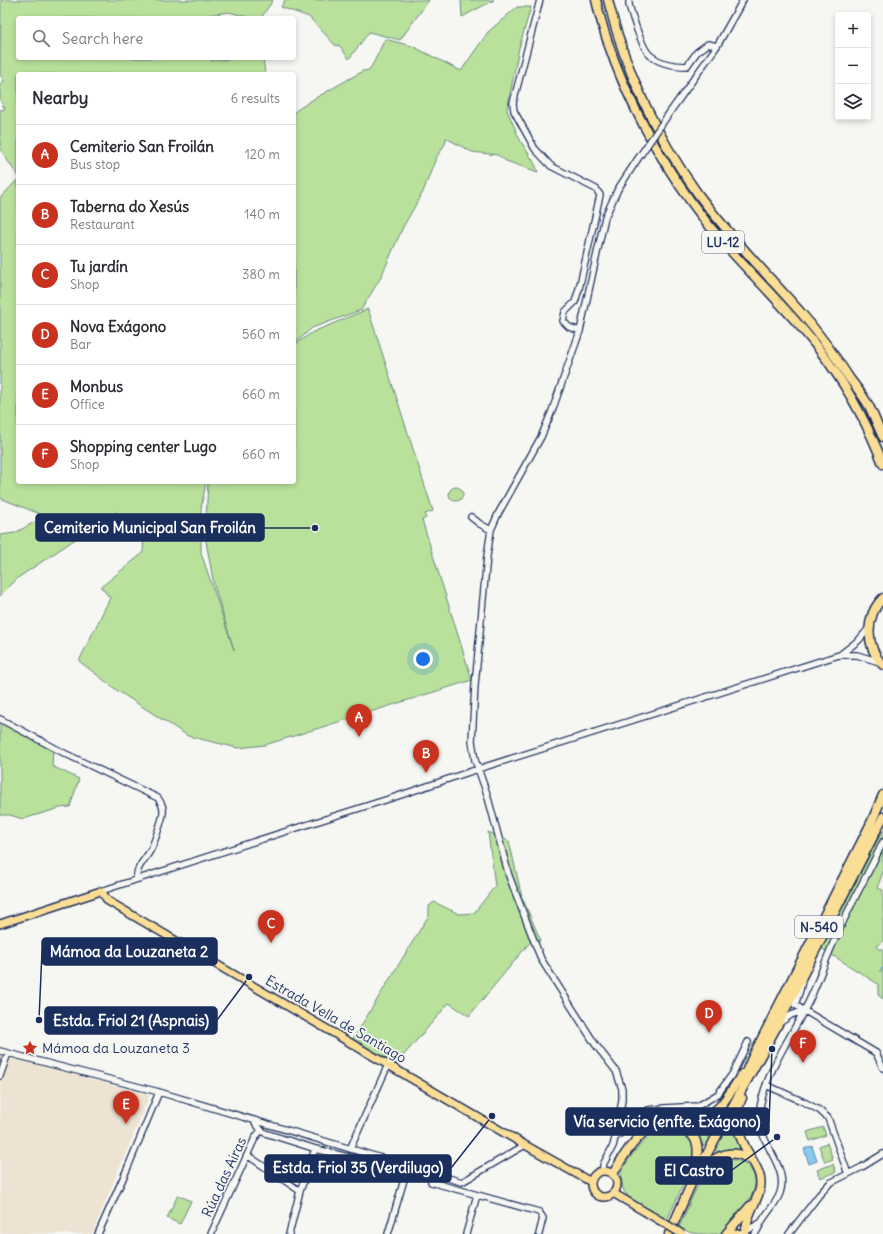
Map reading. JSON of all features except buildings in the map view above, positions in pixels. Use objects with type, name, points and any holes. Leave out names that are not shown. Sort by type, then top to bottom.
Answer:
[{"type":"highway","name":"LU-12","points":[[596,0],[615,62],[639,115],[668,167],[688,198],[721,239],[795,321],[826,359],[861,416],[872,437],[883,464]]},
{"type":"highway","name":"LU-12","points":[[608,0],[614,27],[635,84],[649,113],[678,164],[698,194],[733,239],[803,316],[834,355],[869,406],[883,436]]},
{"type":"highway","points":[[881,663],[872,646],[869,628],[872,615],[878,602],[883,598]]},
{"type":"highway","name":"N-540","points":[[669,1234],[692,1182],[756,1059],[871,823],[883,795]]},
{"type":"highway","name":"N-540","points":[[756,1059],[778,1026],[883,817]]},
{"type":"highway","points":[[613,1174],[633,1144],[654,1126],[668,1122],[686,1122],[699,1119],[713,1112],[725,1101],[756,1059]]},
{"type":"highway","points":[[746,1232],[748,1219],[761,1188],[761,1181],[759,1171],[743,1145],[738,1130],[737,1116],[739,1105],[756,1059]]},
{"type":"highway","points":[[668,1122],[682,1127],[697,1143],[698,1158],[692,1182]]},
{"type":"highway","points":[[697,1173],[712,1160],[724,1154],[737,1154],[753,1161]]},
{"type":"highway","points":[[727,1234],[756,1199]]},
{"type":"main road","points":[[0,924],[100,891]]},
{"type":"main road","name":"Estrada Vella de Santiago","points":[[100,891],[108,901],[525,1145],[591,1182],[593,1192],[600,1196],[607,1197],[613,1193]]},
{"type":"main road","points":[[591,1182],[595,1174],[602,1170],[606,1170],[616,1177],[618,1185],[613,1193],[682,1234]]},
{"type":"main road","points":[[727,1234],[737,1234]]},
{"type":"street","points":[[540,0],[513,103],[514,111],[534,149],[551,166],[596,189],[600,196],[579,289],[575,302],[566,312],[563,321],[569,327],[580,331]]},
{"type":"street","points":[[629,0],[637,33],[649,56],[672,66],[686,66],[697,52],[708,44],[717,46]]},
{"type":"street","points":[[602,1170],[603,1165],[609,1155],[614,1138],[622,1100],[622,1089],[616,1071],[595,1044],[541,959],[508,876],[487,794],[475,760],[472,741],[475,685],[487,556],[491,530],[498,514],[541,437],[552,411],[580,331],[605,217],[618,188],[717,46],[743,0]]},
{"type":"street","points":[[471,517],[491,530]]},
{"type":"street","points":[[839,655],[859,640],[869,628]]},
{"type":"street","points":[[100,891],[478,769],[839,655],[857,655],[881,663]]},
{"type":"street","points":[[0,719],[64,753],[158,798],[163,806],[163,813],[150,851],[137,870],[137,879]]},
{"type":"street","points":[[755,1234],[762,1221],[777,1201],[781,1192],[782,1181],[780,1172],[765,1142],[759,1123],[759,1109],[766,1085],[816,986],[836,936],[883,842]]},
{"type":"street","points":[[804,975],[795,1006],[876,1053],[883,1068]]},
{"type":"street","points":[[778,1026],[791,1015],[803,1011]]},
{"type":"street","points":[[614,1138],[648,1110],[698,1106],[718,1094],[733,1073],[748,1042]]},
{"type":"street","points":[[0,1051],[159,1092],[462,1182],[525,1145]]},
{"type":"street","points":[[0,1076],[8,1053]]},
{"type":"street","points":[[350,1149],[388,1064]]},
{"type":"street","points":[[766,1085],[804,1102],[819,1110],[828,1118],[848,1174]]},
{"type":"street","points":[[98,1234],[159,1092]]},
{"type":"street","points":[[253,1120],[261,1130],[315,1148],[539,1212],[543,1218],[539,1234]]},
{"type":"street","points":[[261,1130],[267,1124]]},
{"type":"street","name":"Rúa das Airas","points":[[211,1234],[255,1138],[261,1130]]},
{"type":"street","points":[[315,1148],[321,1148],[322,1145],[319,1139]]},
{"type":"street","points":[[289,1234],[300,1191],[315,1148],[312,1144],[313,1141],[319,1139]]},
{"type":"street","points":[[789,1234],[830,1183],[883,1154]]},
{"type":"street","points":[[247,1155],[300,1191]]},
{"type":"street","points":[[406,1173],[423,1176],[430,1173]]},
{"type":"street","points":[[388,1234],[406,1173]]},
{"type":"street","points":[[430,1173],[431,1182]]},
{"type":"street","points":[[466,1234],[477,1195]]},
{"type":"street","points":[[737,1234],[746,1232],[762,1221]]},
{"type":"shaded area","points":[[0,1055],[150,1095],[92,1234],[0,1234]]},
{"type":"green space","points":[[1,0],[273,0],[262,16],[244,16],[229,12],[202,16],[16,16],[16,60],[263,60],[265,72],[16,72],[16,173],[0,149],[0,110],[5,109],[0,100],[0,84],[4,81],[0,74]]},
{"type":"green space","points":[[285,0],[429,0],[400,40],[369,32],[349,59],[339,45],[336,46],[309,17],[281,7]]},
{"type":"green space","points":[[461,0],[494,0],[462,17]]},
{"type":"green space","points":[[517,7],[531,7],[519,48],[507,110],[520,140],[535,164],[538,172],[506,161],[498,155],[472,152],[446,138],[445,144],[436,158],[423,192],[403,227],[381,277],[361,310],[312,328],[296,342],[296,111],[363,71],[369,70],[385,39],[412,46],[461,71],[488,32]]},
{"type":"green space","points":[[16,181],[16,484],[206,484],[201,509],[201,553],[234,650],[214,585],[205,536],[208,484],[296,484],[296,344],[313,332],[368,309],[433,511],[425,514],[426,518],[422,520],[472,680],[265,745],[238,748],[188,736],[118,691],[79,661],[110,598],[101,587],[143,553],[144,534],[116,512],[19,577],[0,596],[0,535],[15,533],[45,516],[0,498],[0,198]]},
{"type":"green space","points":[[456,487],[461,489],[463,494],[461,499],[456,501],[451,499],[449,494],[451,489]]},
{"type":"green space","points":[[0,721],[53,750],[52,766],[79,779],[70,807],[60,808],[23,819],[10,815],[0,815]]},
{"type":"green space","points":[[883,830],[883,872],[877,888],[883,890],[883,942],[876,946],[878,949],[883,949],[883,999],[878,995],[878,984],[821,948]]},
{"type":"green space","points":[[488,832],[509,841],[522,897],[540,939],[537,947],[531,941],[469,1016],[449,1003],[396,1064],[353,1039],[429,915],[429,906],[434,902],[459,914],[474,913],[495,886]]},
{"type":"green space","points":[[723,1110],[705,1145],[703,1146],[689,1124],[706,1120]]},
{"type":"green space","points":[[733,1120],[736,1137],[742,1148],[739,1151],[731,1150],[718,1152],[715,1150],[730,1121]]},
{"type":"green space","points":[[823,1127],[826,1135],[810,1141],[807,1132]]},
{"type":"green space","points":[[669,1129],[680,1131],[687,1135],[694,1146],[695,1159],[667,1220],[627,1195],[624,1191],[621,1180],[621,1173],[631,1156],[645,1141],[656,1133]]},
{"type":"green space","points":[[827,1143],[833,1159],[825,1162],[819,1146]]},
{"type":"green space","points":[[731,1159],[745,1164],[752,1171],[755,1177],[754,1190],[747,1203],[726,1228],[718,1234],[693,1233],[679,1227],[694,1192],[710,1168],[716,1163]]},
{"type":"green space","points":[[833,1164],[836,1172],[820,1178],[817,1170]]},
{"type":"green space","points":[[178,1195],[191,1201],[180,1224],[167,1218]]},
{"type":"water","points":[[812,1146],[817,1161],[809,1164],[804,1149]]},
{"type":"waterway","points":[[880,971],[883,968]]},
{"type":"place","name":"Cemiterio Municipal San Froilán","points":[[315,528]]},
{"type":"place","name":"Cemiterio San Froilán","points":[[359,737]]},
{"type":"place","name":"Taberna do Xesús","points":[[426,773]]},
{"type":"place","name":"Tu jardín","points":[[271,943]]},
{"type":"place","name":"Estda. Friol 21 (Aspnais)","points":[[249,977]]},
{"type":"place","name":"Mámoa da Louzaneta 2","points":[[39,1020]]},
{"type":"place","name":"Nova Exágono","points":[[709,1033]]},
{"type":"place","name":"Mámoa da Louzaneta 3","points":[[30,1048]]},
{"type":"place","name":"Vía servicio (enfte. Exágono)","points":[[772,1049]]},
{"type":"place","name":"Shopping center Lugo","points":[[803,1063]]},
{"type":"place","name":"Estda. Friol 35 (Verdilugo)","points":[[492,1116]]},
{"type":"place","name":"Monbus","points":[[126,1124]]},
{"type":"place","name":"El Castro","points":[[777,1137]]}]
